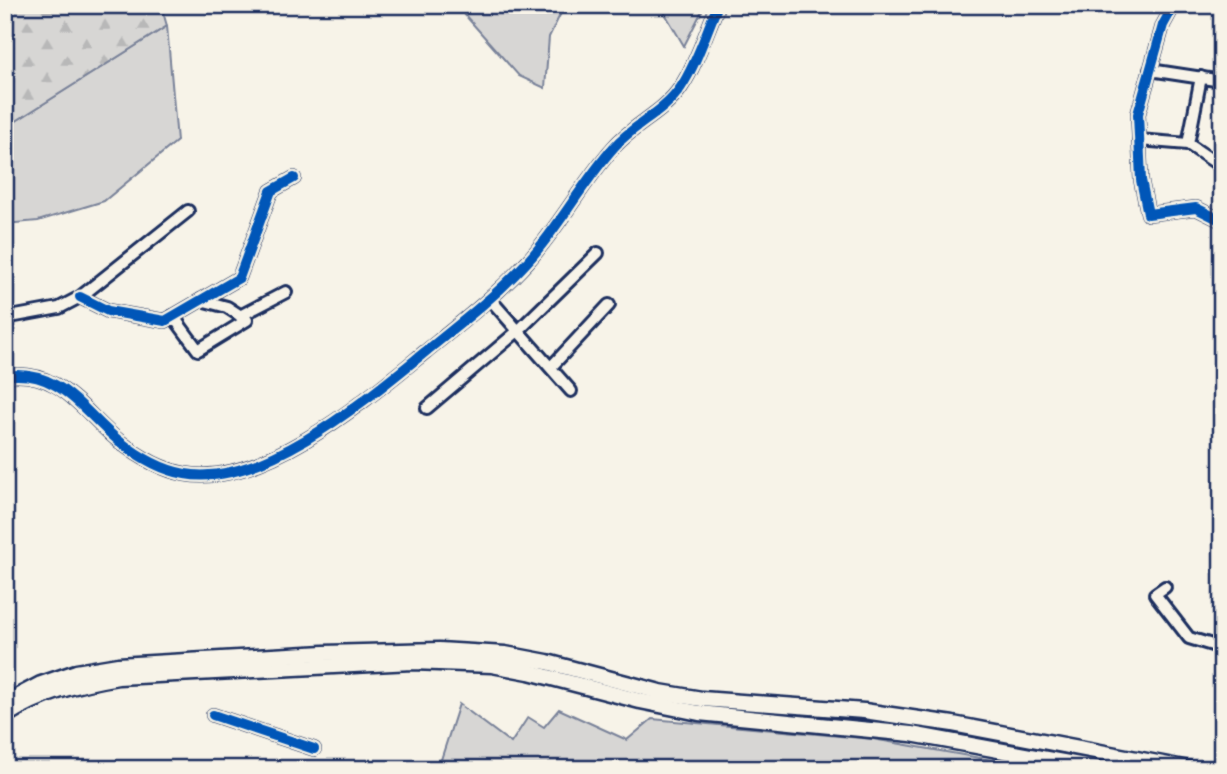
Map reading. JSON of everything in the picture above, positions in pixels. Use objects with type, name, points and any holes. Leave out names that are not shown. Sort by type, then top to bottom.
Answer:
[{"type":"main road","points":[[5,703],[41,684],[64,676],[118,665],[324,653],[439,650],[505,654],[547,662],[660,692],[702,699],[864,711],[953,724],[1189,769]]},
{"type":"main road","points":[[5,716],[45,694],[118,677],[412,662],[463,663],[529,671],[640,701],[699,712],[911,734],[1101,769]]},
{"type":"street","points":[[5,376],[20,374],[52,383],[68,392],[119,441],[158,465],[186,474],[219,475],[278,455],[304,442],[349,412],[490,299],[549,237],[600,162],[617,143],[672,99],[682,86],[718,5]]},
{"type":"street","points":[[1174,5],[1163,25],[1138,114],[1141,180],[1148,214],[1195,208],[1222,221]]},
{"type":"street","points":[[1150,69],[1222,81]]},
{"type":"street","points":[[1188,144],[1201,78]]},
{"type":"street","points":[[1139,140],[1188,144],[1216,163],[1222,163]]},
{"type":"street","points":[[80,297],[108,311],[164,321],[173,316],[239,278],[271,191],[294,178]]},
{"type":"street","points":[[5,318],[59,309],[80,297],[188,211]]},
{"type":"street","points":[[427,408],[519,330],[598,253]]},
{"type":"street","points":[[240,316],[286,292]]},
{"type":"street","points":[[490,299],[571,391]]},
{"type":"street","points":[[173,316],[198,350],[247,320],[227,307],[201,300]]},
{"type":"street","points":[[551,368],[609,305]]},
{"type":"street","points":[[1165,587],[1155,594],[1189,638],[1222,648]]},
{"type":"street","points":[[213,715],[314,749]]},
{"type":"green space","points":[[5,5],[161,5],[167,26],[5,128]]},
{"type":"green space","points":[[456,5],[565,5],[549,37],[545,88],[519,76]]},
{"type":"green space","points":[[660,5],[705,5],[684,46]]},
{"type":"green space","points":[[167,26],[177,141],[104,201],[38,221],[5,224],[5,128]]},
{"type":"green space","points":[[459,704],[511,743],[528,717],[544,727],[559,709],[627,740],[652,719],[873,739],[1042,769],[438,769]]},
{"type":"cycle path","points":[[5,376],[24,375],[55,385],[69,394],[126,447],[150,462],[176,472],[215,475],[247,467],[280,454],[345,415],[465,319],[516,273],[540,248],[614,147],[666,104],[681,87],[697,58],[718,5]]},
{"type":"cycle path","points":[[1174,5],[1163,25],[1138,114],[1141,180],[1148,214],[1196,208],[1222,221]]},
{"type":"cycle path","points":[[80,297],[108,311],[165,321],[239,278],[271,191],[294,178]]},
{"type":"cycle path","points":[[213,715],[314,749]]}]
